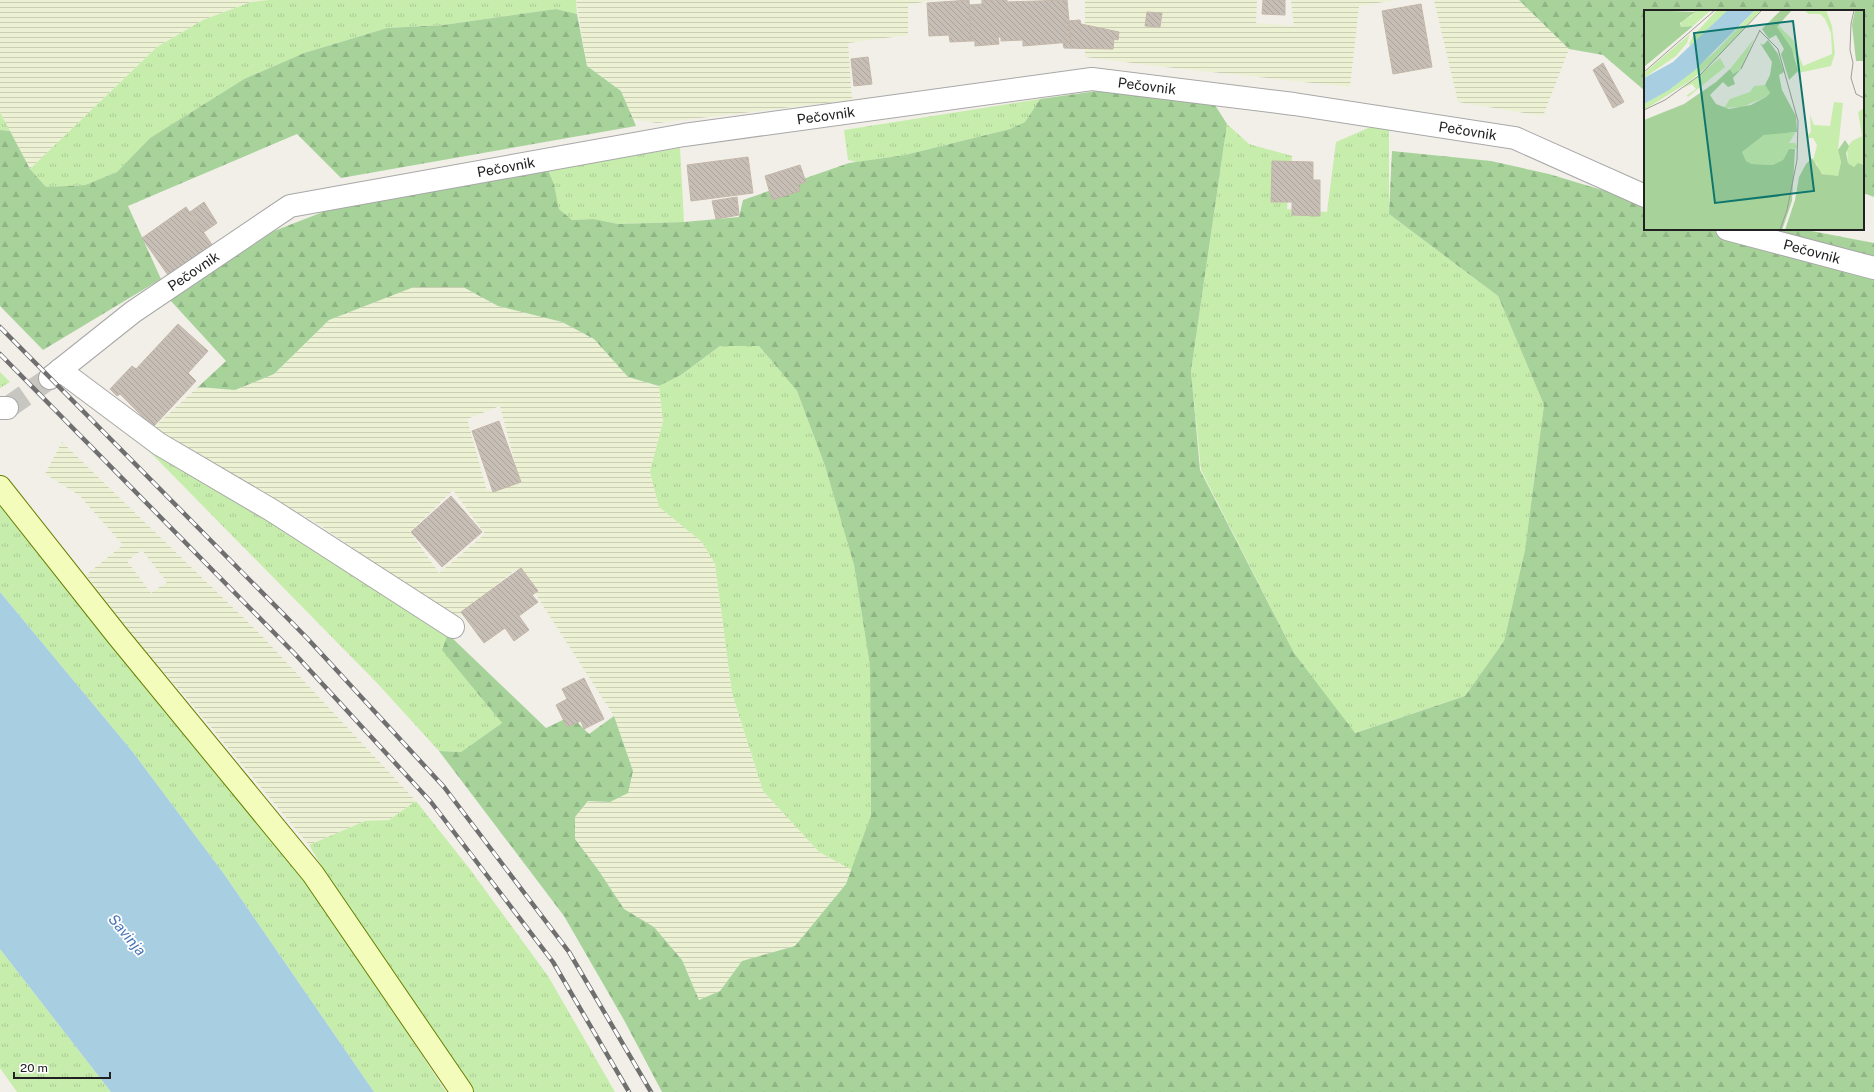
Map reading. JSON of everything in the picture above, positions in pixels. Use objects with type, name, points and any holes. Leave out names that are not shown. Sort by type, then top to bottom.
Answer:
[{"type":"street","name":"Pečovnik","points":[[453,627],[273,512],[159,444],[55,374],[133,312],[290,206],[684,135],[1092,79],[1294,104],[1515,138],[1644,196]]},
{"type":"street","name":"Pečovnik","points":[[1731,230],[1874,268]]},
{"type":"street","points":[[0,487],[116,635],[313,874],[462,1092]]},
{"type":"green space","points":[[0,0],[268,0],[251,2],[203,20],[157,47],[30,169],[0,112]]},
{"type":"green space","points":[[268,0],[576,0],[577,14],[556,9],[443,25],[387,28],[304,53],[244,79],[150,138],[117,172],[85,185],[46,187],[30,169],[157,47],[203,20],[251,2]]},
{"type":"green space","points":[[576,0],[933,0],[908,5],[908,35],[848,43],[852,100],[657,123],[633,119],[621,91],[587,66]]},
{"type":"green space","points":[[1085,0],[1257,0],[1256,23],[1294,26],[1291,0],[1396,0],[1359,6],[1350,87],[1085,57]]},
{"type":"green space","points":[[1434,0],[1519,0],[1569,49],[1543,116],[1458,102]]},
{"type":"green space","points":[[1519,0],[1874,0],[1874,197],[1864,193],[1864,10],[1644,10],[1644,90],[1603,55],[1569,49]]},
{"type":"green space","points":[[556,9],[577,14],[587,66],[621,91],[636,126],[341,178],[297,134],[128,206],[161,279],[43,350],[0,306],[0,130],[10,131],[30,169],[46,187],[85,185],[117,172],[150,138],[244,79],[304,53],[387,28],[443,25]]},
{"type":"green space","points":[[1118,88],[1213,102],[1227,124],[1191,371],[1200,470],[1294,653],[1355,733],[1465,696],[1504,641],[1525,550],[1544,405],[1498,296],[1389,214],[1392,151],[1491,161],[1549,174],[1644,203],[1644,230],[1806,230],[1874,243],[1874,1092],[662,1092],[624,1020],[564,916],[439,751],[461,752],[502,723],[442,650],[448,634],[546,728],[571,716],[589,734],[614,716],[633,771],[628,793],[610,802],[588,801],[575,817],[575,839],[599,871],[624,909],[654,927],[682,960],[699,1000],[720,991],[742,961],[795,946],[846,884],[871,815],[870,666],[854,565],[825,466],[797,391],[759,346],[720,346],[681,375],[659,386],[628,377],[594,339],[562,322],[498,306],[463,287],[414,287],[329,320],[274,374],[235,390],[198,387],[226,361],[170,300],[274,231],[346,203],[548,170],[554,184],[559,209],[572,220],[594,219],[618,224],[684,222],[739,217],[743,200],[849,163],[905,155],[1010,129],[1025,122],[1040,99]]},
{"type":"green space","points":[[1040,99],[1025,122],[1010,129],[905,155],[857,162],[848,160],[844,130]]},
{"type":"green space","points":[[0,112],[10,131],[0,130]]},
{"type":"green space","points":[[1389,119],[1389,214],[1498,296],[1544,405],[1525,550],[1504,641],[1465,696],[1354,733],[1294,653],[1201,470],[1191,371],[1227,124],[1249,144],[1292,156],[1287,209],[1327,212],[1336,142]]},
{"type":"green space","points":[[680,148],[684,222],[618,224],[594,219],[572,220],[559,209],[554,184],[548,170]]},
{"type":"green space","points":[[414,287],[463,287],[498,306],[562,322],[594,339],[628,377],[659,386],[663,421],[650,472],[659,507],[702,542],[715,564],[732,693],[763,791],[819,852],[852,870],[846,884],[795,946],[742,961],[720,991],[699,1000],[682,960],[654,927],[624,909],[599,871],[575,839],[575,817],[589,801],[610,802],[633,771],[614,716],[529,584],[516,569],[455,619],[318,524],[151,430],[198,387],[235,390],[274,374],[329,320]],"holes":[[[500,406],[520,482],[487,491],[467,419]],[[453,490],[485,534],[439,573],[410,532]]]},
{"type":"green space","points":[[720,346],[759,346],[797,391],[825,466],[854,565],[870,666],[871,815],[852,870],[819,852],[763,791],[732,693],[715,564],[702,542],[659,507],[650,472],[663,421],[659,386],[681,375]]},
{"type":"green space","points":[[0,372],[10,382],[0,388]]},
{"type":"green space","points":[[62,442],[260,634],[416,801],[389,820],[365,821],[309,845],[190,702],[137,642],[86,575],[123,545],[79,495],[45,474]],"holes":[[[142,550],[167,582],[151,593],[127,561]]]},
{"type":"green space","points":[[146,448],[204,476],[448,634],[443,650],[502,723],[461,752],[439,751],[378,684]]},
{"type":"green space","points":[[0,506],[125,663],[243,801],[310,884],[446,1092],[374,1092],[224,874],[132,751],[0,592]]},
{"type":"green space","points":[[416,801],[469,868],[548,976],[615,1092],[469,1092],[405,988],[335,888],[309,845],[365,821],[389,820]]},
{"type":"green space","points":[[0,949],[111,1092],[17,1092],[0,1068]]},
{"type":"water","name":"Savinja","points":[[0,592],[132,751],[224,874],[374,1092],[111,1092],[0,949]]},
{"type":"building","points":[[969,0],[971,41],[950,42],[949,35],[929,36],[927,3]]},
{"type":"building","points":[[982,0],[1007,0],[1007,2],[1067,0],[1071,42],[1023,46],[1023,40],[1001,41],[1001,37],[998,37],[999,44],[975,46],[975,41],[971,41],[969,5],[982,4]]},
{"type":"building","points":[[1263,0],[1285,0],[1285,15],[1262,14]]},
{"type":"building","points":[[1421,4],[1432,67],[1393,74],[1382,11]]},
{"type":"building","points":[[1147,12],[1162,13],[1160,27],[1145,26]]},
{"type":"building","points":[[1080,20],[1081,24],[1119,32],[1118,40],[1114,39],[1113,49],[1064,48],[1063,43],[1071,42],[1068,21]]},
{"type":"building","points":[[868,57],[872,84],[854,86],[851,59]]},
{"type":"building","points":[[1603,63],[1624,102],[1613,108],[1593,70]]},
{"type":"building","points":[[748,157],[753,193],[691,201],[687,165]]},
{"type":"building","points":[[1272,161],[1313,162],[1313,180],[1320,180],[1320,216],[1292,215],[1292,202],[1271,202]]},
{"type":"building","points":[[800,165],[806,182],[798,185],[800,191],[772,200],[765,176]]},
{"type":"building","points":[[737,197],[739,215],[716,219],[712,201]]},
{"type":"building","points":[[204,202],[217,223],[204,232],[190,212]]},
{"type":"building","points":[[186,207],[217,252],[170,278],[142,238]]},
{"type":"building","points":[[178,324],[208,351],[188,373],[196,381],[153,427],[120,394],[117,396],[110,389],[132,366],[136,369]]},
{"type":"building","points":[[499,421],[521,482],[493,492],[472,431]]},
{"type":"building","points":[[451,496],[482,532],[442,567],[411,532]]},
{"type":"building","points":[[521,568],[538,591],[532,595],[538,602],[519,616],[529,630],[514,641],[505,628],[484,643],[461,612]]},
{"type":"building","points":[[584,678],[604,719],[584,729],[581,721],[567,727],[556,705],[567,699],[562,689]]},
{"type":"tunnel","points":[[7,408],[50,378]]},
{"type":"railway","points":[[0,327],[307,638],[444,787],[569,952],[651,1092]]},
{"type":"railway","points":[[0,354],[294,653],[431,802],[553,962],[629,1092]]}]
